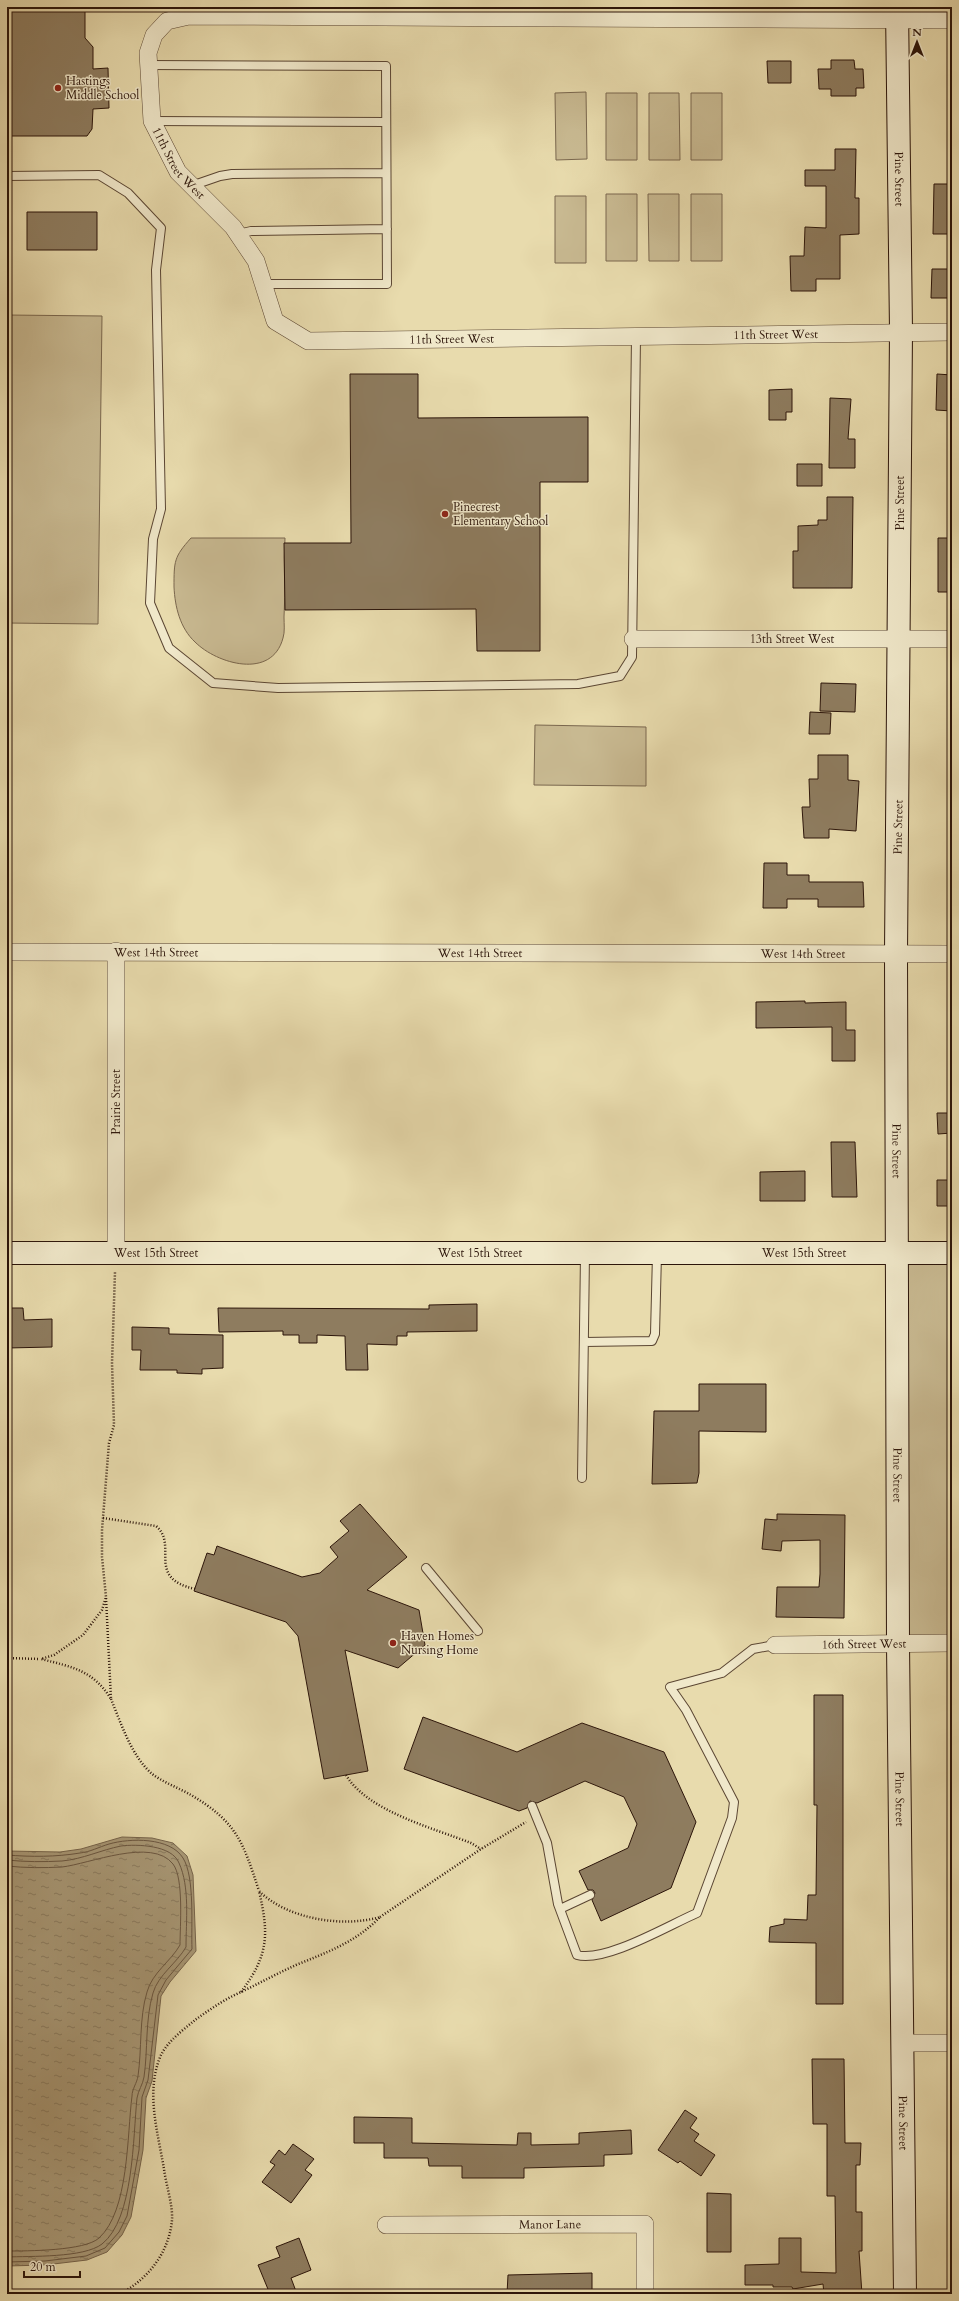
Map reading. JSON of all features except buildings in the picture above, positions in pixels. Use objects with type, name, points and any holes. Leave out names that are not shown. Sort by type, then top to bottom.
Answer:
[{"type":"street","name":"11th Street West","points":[[952,20],[897,13],[553,13],[189,16],[167,21],[154,35],[148,53],[152,122],[178,172],[238,234],[256,261],[275,321],[308,341],[636,337],[901,331],[952,332]]},
{"type":"street","name":"Pine Street","points":[[897,13],[901,331],[900,639],[896,954],[898,1644],[905,2294]]},
{"type":"street","name":"13th Street West","points":[[633,639],[952,639]]},
{"type":"street","name":"West 14th Street","points":[[7,952],[116,951],[952,954]]},
{"type":"street","name":"Prairie Street","points":[[116,951],[116,1253]]},
{"type":"street","name":"West 15th Street","points":[[7,1253],[952,1253]]},
{"type":"street","name":"16th Street West","points":[[775,1645],[952,1643]]},
{"type":"street","points":[[902,2043],[952,2042]]},
{"type":"street","name":"Manor Lane","points":[[386,2225],[645,2224],[645,2294]]},
{"type":"lane","points":[[148,65],[386,66],[387,284],[264,284]]},
{"type":"lane","points":[[152,122],[386,122]]},
{"type":"lane","points":[[191,186],[220,176],[232,174],[386,173]]},
{"type":"lane","points":[[7,176],[99,175],[128,194],[161,228],[156,270],[161,509],[153,539],[150,603],[169,648],[213,683],[278,688],[578,684],[620,676],[632,658],[633,639],[636,337]]},
{"type":"lane","points":[[238,234],[251,231],[387,229]]},
{"type":"lane","points":[[582,1478],[585,1253]]},
{"type":"lane","points":[[584,1342],[652,1341],[655,1334],[657,1253]]},
{"type":"lane","points":[[426,1568],[478,1632]]},
{"type":"lane","points":[[532,1806],[547,1843],[560,1909],[578,1955],[586,1957],[607,1954],[697,1913],[732,1818],[734,1802],[686,1710],[670,1687],[722,1673],[753,1649],[775,1645]]},
{"type":"lane","points":[[560,1909],[590,1895]]},
{"type":"path","points":[[111,1699],[106,1598],[102,1557],[103,1518],[109,1443],[114,1425],[112,1363],[116,1253]]},
{"type":"path","points":[[103,1518],[156,1526],[163,1537],[167,1570],[172,1579],[180,1585],[195,1588]]},
{"type":"path","points":[[41,1659],[54,1655],[83,1635],[102,1610],[106,1598]]},
{"type":"path","points":[[7,1658],[41,1659],[76,1667],[102,1684],[111,1699],[122,1726],[136,1752],[152,1773],[213,1808],[226,1819],[247,1855],[259,1890],[265,1919],[264,1951],[253,1976],[241,1992]]},
{"type":"path","points":[[346,1775],[359,1792],[399,1816],[471,1843],[480,1849]]},
{"type":"path","points":[[120,2294],[138,2284],[152,2270],[168,2239],[172,2219],[154,2113],[153,2092],[162,2055],[178,2033],[206,2012],[241,1992],[296,1965],[345,1945],[370,1927],[380,1917],[480,1849],[536,1816]]},
{"type":"path","points":[[259,1890],[268,1900],[282,1907],[334,1922],[367,1921],[380,1917]]},
{"type":"shaded area","points":[[586,92],[587,159],[556,160],[555,93]]},
{"type":"shaded area","points":[[606,93],[637,93],[637,160],[606,160]]},
{"type":"shaded area","points":[[649,93],[679,93],[680,160],[649,160]]},
{"type":"shaded area","points":[[691,93],[722,93],[722,160],[691,160]]},
{"type":"shaded area","points":[[606,194],[637,194],[637,261],[606,261]]},
{"type":"shaded area","points":[[648,194],[679,194],[679,261],[649,261]]},
{"type":"shaded area","points":[[691,194],[722,194],[722,261],[691,261]]},
{"type":"shaded area","points":[[555,196],[586,196],[586,263],[555,263]]},
{"type":"shaded area","points":[[7,315],[102,316],[98,624],[7,623]]},
{"type":"shaded area","points":[[191,538],[285,538],[284,633],[277,651],[268,659],[256,664],[243,664],[216,657],[195,642],[182,624],[177,610],[174,587],[174,571],[178,555]]},
{"type":"shaded area","points":[[535,725],[646,727],[646,786],[534,785]]},
{"type":"shaded area","points":[[898,1253],[952,1253],[952,1643],[898,1644]]},
{"type":"water","points":[[122,1837],[152,1838],[173,1843],[187,1856],[193,1875],[196,1951],[170,1982],[161,1996],[152,2081],[146,2098],[143,2150],[131,2217],[122,2235],[107,2252],[87,2260],[45,2265],[7,2266],[7,1851],[60,1852],[81,1849]]},
{"type":"place","name":"Hastings Middle School","points":[[58,88]]},
{"type":"place","name":"Pinecrest Elementary School","points":[[445,514]]},
{"type":"place","name":"Haven Homes Nursing Home","points":[[393,1643]]}]
